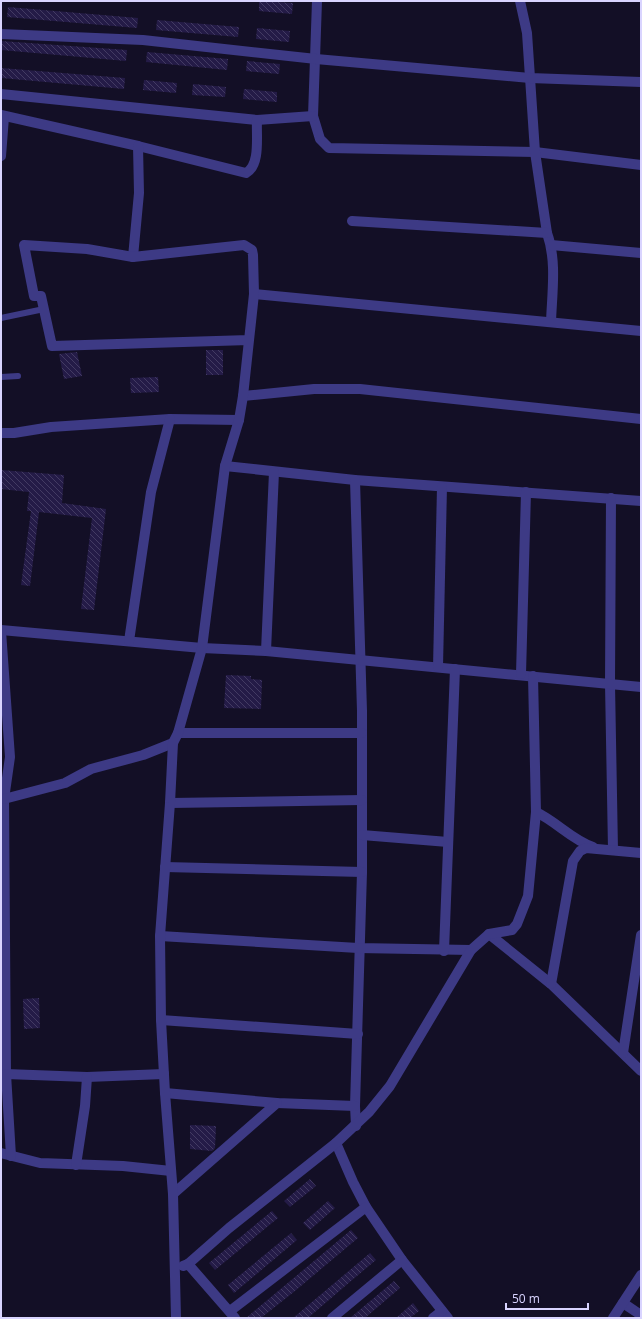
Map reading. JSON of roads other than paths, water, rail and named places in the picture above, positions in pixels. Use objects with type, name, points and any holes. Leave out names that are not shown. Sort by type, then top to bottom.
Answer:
[{"type":"street","points":[[317,1],[316,59],[312,116],[320,139],[328,148],[535,152],[641,165]]},
{"type":"street","points":[[520,1],[527,33],[535,152],[553,264],[551,322]]},
{"type":"street","points":[[1,34],[144,40],[316,59],[530,78],[641,82]]},
{"type":"street","points":[[1,94],[257,120],[312,116]]},
{"type":"street","points":[[1,156],[2,116],[138,146],[246,173],[250,171],[256,159],[257,120]]},
{"type":"street","points":[[133,257],[139,193],[138,146]]},
{"type":"street","points":[[352,220],[547,232]]},
{"type":"street","points":[[176,1318],[173,1194],[161,1020],[160,936],[173,743],[178,733],[202,648],[225,466],[239,420],[243,396],[254,294],[253,255],[252,250],[244,245],[133,257],[87,249],[24,245],[34,296],[42,296],[52,346],[249,340]]},
{"type":"street","points":[[551,245],[641,252]]},
{"type":"street","points":[[254,294],[641,331]]},
{"type":"street","points":[[243,396],[314,389],[360,389],[641,419]]},
{"type":"street","points":[[1,434],[51,427],[170,419],[239,420]]},
{"type":"street","points":[[129,641],[151,492],[170,419]]},
{"type":"street","points":[[225,466],[355,480],[641,501]]},
{"type":"street","points":[[266,651],[274,472]]},
{"type":"street","points":[[355,480],[356,568],[361,661],[362,733],[362,872],[358,948],[358,1034],[355,1106],[356,1126]]},
{"type":"street","points":[[438,667],[442,487]]},
{"type":"street","points":[[521,674],[526,492]]},
{"type":"street","points":[[611,498],[610,684],[613,850]]},
{"type":"street","points":[[11,1156],[6,1074],[4,799],[10,757],[1,631],[202,648],[266,651],[361,661],[521,674],[641,687]]},
{"type":"street","points":[[444,951],[455,669]]},
{"type":"street","points":[[175,1271],[188,1264],[229,1228],[356,1126],[390,1086],[471,950],[489,934],[512,930],[518,924],[524,911],[528,896],[536,812],[533,676]]},
{"type":"street","points":[[178,733],[362,733]]},
{"type":"street","points":[[4,799],[65,783],[91,769],[143,755],[173,743]]},
{"type":"street","points":[[170,803],[362,800]]},
{"type":"street","points":[[536,812],[565,829],[584,844],[601,849]]},
{"type":"street","points":[[362,836],[448,842]]},
{"type":"street","points":[[551,984],[573,862],[580,851],[586,848],[641,853]]},
{"type":"street","points":[[165,866],[362,872]]},
{"type":"street","points":[[489,934],[551,984],[641,1071]]},
{"type":"street","points":[[623,1053],[641,935]]},
{"type":"street","points":[[160,936],[358,948],[444,951],[471,950]]},
{"type":"street","points":[[161,1020],[358,1034]]},
{"type":"street","points":[[6,1074],[87,1078],[164,1074]]},
{"type":"street","points":[[76,1164],[85,1106],[87,1078]]},
{"type":"street","points":[[165,1093],[277,1103],[355,1106]]},
{"type":"street","points":[[173,1194],[277,1103]]},
{"type":"street","points":[[336,1143],[353,1182],[366,1206],[402,1260],[445,1315],[433,1318]]},
{"type":"street","points":[[1,1153],[40,1163],[171,1171]]},
{"type":"street","points":[[188,1264],[232,1314],[366,1206]]},
{"type":"street","points":[[332,1318],[402,1260]]},
{"type":"street","points":[[613,1318],[641,1275]]},
{"type":"street","points":[[623,1303],[641,1315]]},
{"type":"lane","points":[[1,318],[44,309]]},
{"type":"lane","points":[[1,377],[18,376]]}]
